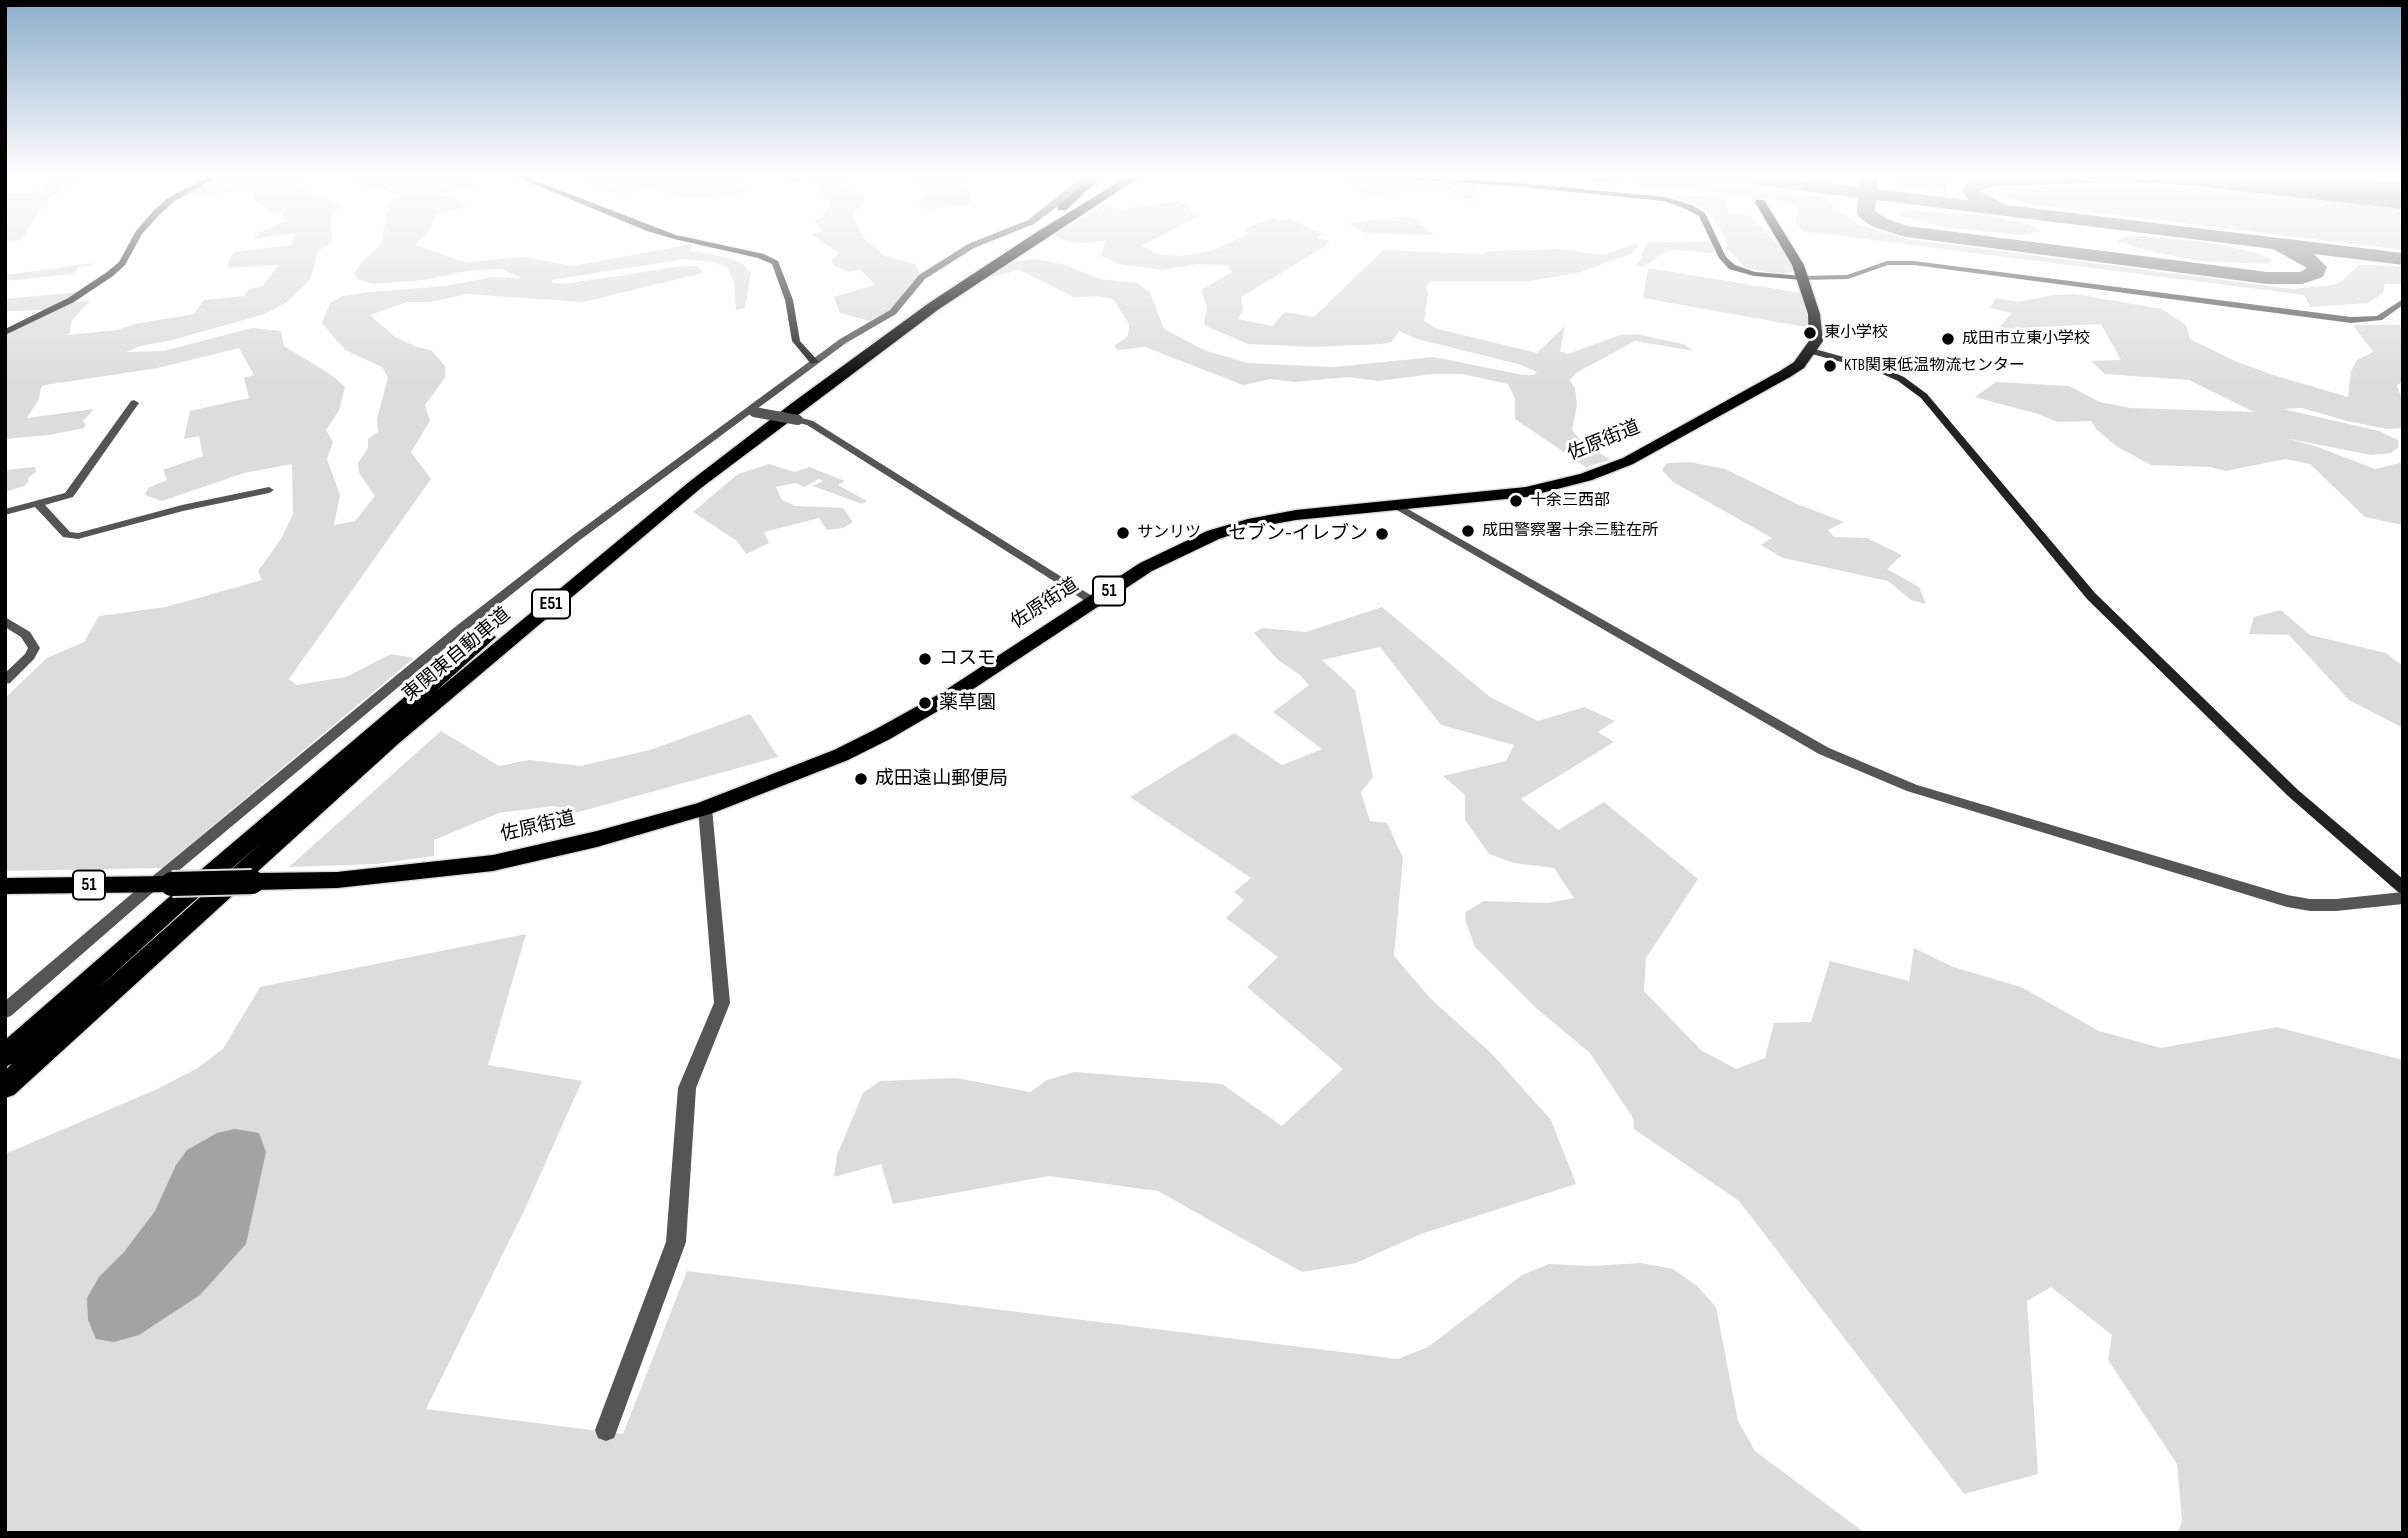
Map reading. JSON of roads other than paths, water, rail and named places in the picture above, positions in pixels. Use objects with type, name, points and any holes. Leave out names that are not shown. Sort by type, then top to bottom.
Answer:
[{"type":"highway","name":"東関東自動車道","points":[[5,1056],[356,748],[597,547],[783,403],[1009,246]]},
{"type":"highway","name":"東関東自動車道","points":[[5,1087],[391,739],[695,485],[934,306],[1024,246]]},
{"type":"highway","points":[[1788,246],[1803,278],[1818,332],[1811,351]]},
{"type":"highway","name":"佐原街道","points":[[5,886],[337,880],[480,865],[574,845],[705,808],[841,755],[883,734],[957,691],[1166,555],[1229,529],[1296,515],[1399,507],[1526,492],[1608,469],[1649,451],[1774,381],[1799,365],[1811,351]]},
{"type":"street","points":[[5,332],[71,300],[110,274],[122,263],[132,246]]},
{"type":"street","points":[[716,246],[751,253],[775,263],[789,299],[796,341],[814,362]]},
{"type":"street","points":[[5,1010],[162,884],[459,629],[581,534],[814,362],[893,312],[922,277],[972,246]]},
{"type":"street","points":[[1717,246],[1723,258],[1732,267],[1754,274],[1803,278],[1848,276],[1881,264],[1914,262],[2351,320],[2379,318],[2403,301]]},
{"type":"street","points":[[1811,351],[1881,370],[1924,396],[2091,596],[2293,793],[2403,888]]},
{"type":"street","points":[[5,512],[69,495],[134,403]]},
{"type":"street","points":[[750,411],[810,423],[1094,601]]},
{"type":"street","points":[[38,503],[64,532],[72,536],[202,503],[269,491]]},
{"type":"street","points":[[1399,507],[1824,751],[1912,788],[2287,901],[2310,905],[2336,905],[2403,898]]},
{"type":"street","points":[[5,621],[26,635],[34,648],[30,656],[5,680]]},
{"type":"street","points":[[606,1430],[676,1242],[687,1088],[722,1003],[705,808]]},
{"type":"place","name":"東小学校","points":[[1810,333]]},
{"type":"place","name":"成田市立東小学校","points":[[1948,339]]},
{"type":"place","name":"KTB関東低温物流センター","points":[[1830,366]]},
{"type":"place","name":"十余三西部","points":[[1516,501]]},
{"type":"place","name":"成田警察署十余三駐在所","points":[[1468,531]]},
{"type":"place","name":"サンリツ","points":[[1123,533]]},
{"type":"place","name":"セブン-イレブン","points":[[1382,534]]},
{"type":"place","name":"コスモ","points":[[925,659]]},
{"type":"place","name":"薬草園","points":[[925,703]]},
{"type":"place","name":"成田遠山郵便局","points":[[861,779]]}]
